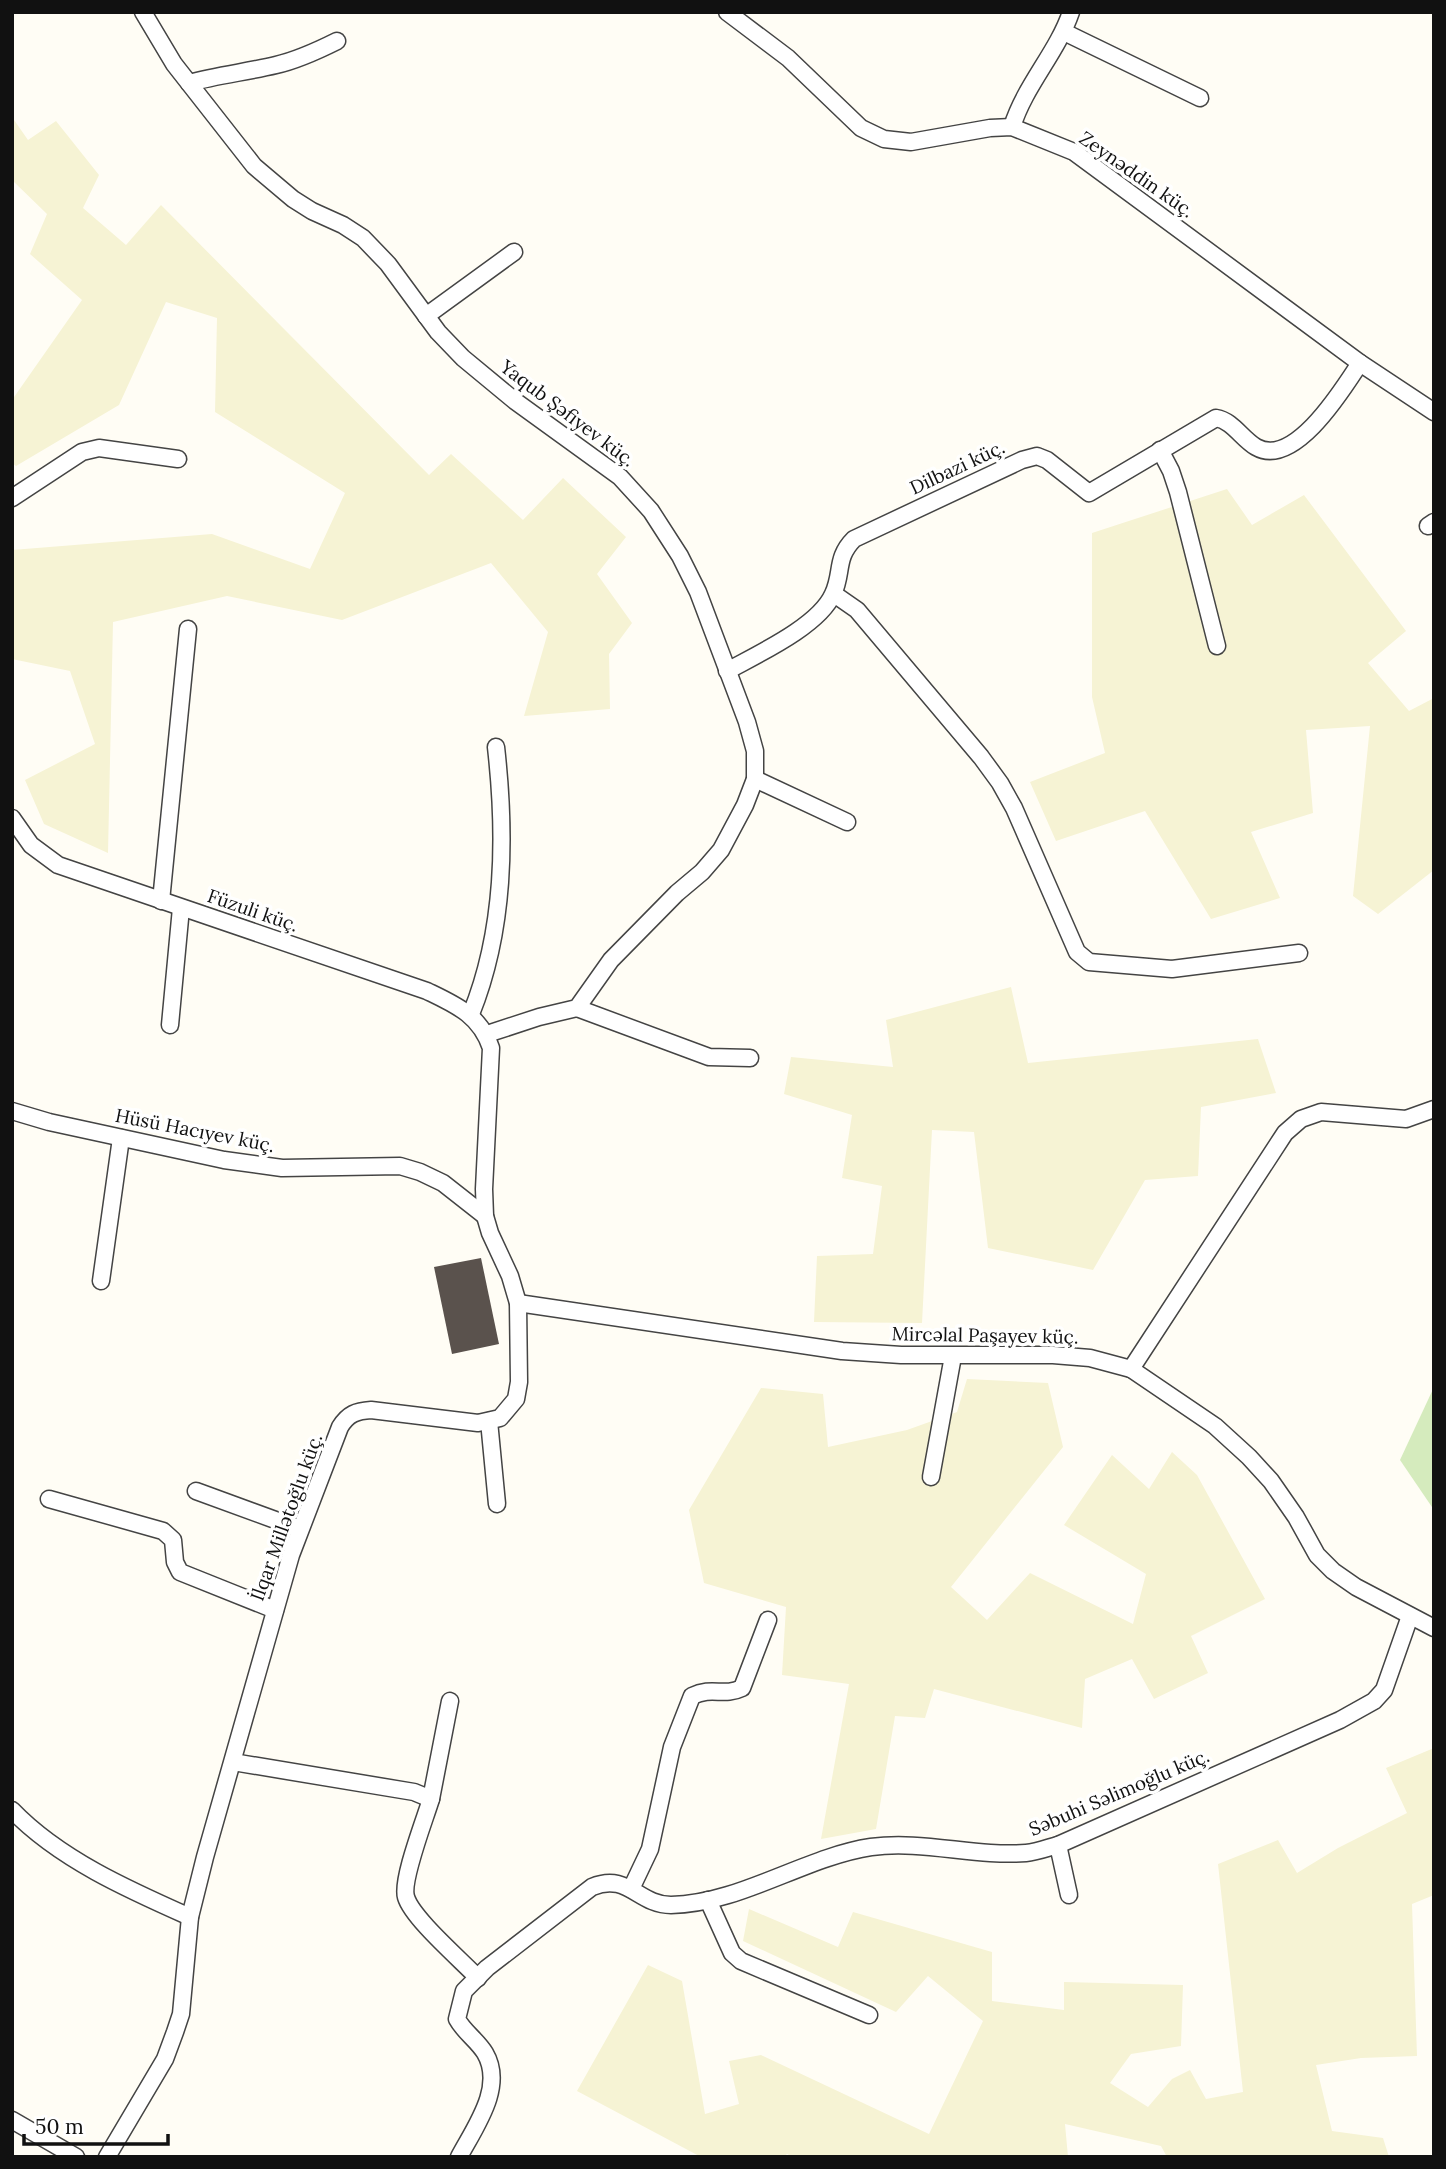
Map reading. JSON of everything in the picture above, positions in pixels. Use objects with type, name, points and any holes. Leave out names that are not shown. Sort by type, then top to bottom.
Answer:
[{"type":"street","name":"Yaqub Şəfiyev küç.","points":[[143,12],[174,64],[254,166],[293,199],[363,238],[388,264],[426,316],[463,358],[515,401],[620,477],[651,511],[680,556],[698,592],[755,751],[755,779],[745,805],[720,850],[702,872],[677,893],[611,960],[578,1008]]},
{"type":"street","name":"Zeynəddin küç.","points":[[727,12],[788,58],[861,128],[884,139],[911,142],[990,128],[1012,127],[1074,152],[1360,363],[1434,412]]},
{"type":"street","points":[[1012,127],[1027,90],[1064,32],[1071,12]]},
{"type":"street","points":[[1064,32],[1200,98]]},
{"type":"street","points":[[189,83],[275,65],[306,56],[337,41]]},
{"type":"street","points":[[426,316],[514,252]]},
{"type":"street","name":"Dilbazi küç.","points":[[727,671],[780,642],[823,609],[834,594],[844,550],[854,539],[1022,460],[1037,456],[1047,460],[1089,493],[1216,418],[1225,420],[1257,448],[1273,450],[1289,444],[1314,426],[1360,363]]},
{"type":"street","points":[[12,498],[82,452],[99,448],[178,459]]},
{"type":"street","points":[[1160,450],[1178,492],[1217,646]]},
{"type":"street","points":[[834,594],[857,610],[1000,783],[1014,808],[1077,952],[1089,962],[1172,969],[1299,953]]},
{"type":"street","points":[[161,901],[188,629]]},
{"type":"street","points":[[471,1014],[481,990],[495,927],[501,874],[502,802],[496,747]]},
{"type":"street","points":[[755,779],[847,822]]},
{"type":"street","name":"Füzuli küç.","points":[[14,826],[31,845],[58,865],[426,991],[471,1014],[487,1034]]},
{"type":"street","points":[[170,1025],[181,908]]},
{"type":"street","points":[[497,1504],[489,1421],[500,1418],[516,1399],[519,1382],[518,1303],[485,1216],[484,1189],[492,1059],[487,1034],[538,1017],[578,1008],[709,1057],[750,1058]]},
{"type":"street","points":[[1131,1369],[1286,1133],[1301,1119],[1321,1112],[1406,1119],[1434,1109]]},
{"type":"street","name":"Hüsü Hacıyev küç.","points":[[12,1111],[49,1122],[224,1160],[282,1168],[400,1167],[420,1172],[443,1183],[485,1216]]},
{"type":"street","points":[[101,1281],[121,1138]]},
{"type":"street","name":"Mircəlal Paşayev küç.","points":[[518,1303],[842,1351],[953,1356],[1090,1357],[1131,1369],[1215,1426],[1249,1457],[1271,1481],[1296,1517],[1317,1555],[1333,1570],[1356,1587],[1434,1628]]},
{"type":"street","points":[[931,1477],[953,1356]]},
{"type":"street","name":"İlqar Millətoğlu küç.","points":[[107,2157],[165,2059],[181,2014],[191,1917],[205,1857],[300,1529],[340,1427],[347,1416],[357,1411],[371,1410],[478,1423],[489,1421]]},
{"type":"street","points":[[196,1491],[300,1529]]},
{"type":"street","points":[[49,1499],[163,1531],[173,1540],[174,1562],[180,1572],[275,1611]]},
{"type":"street","name":"Səbuhi Səlimoğlu küç.","points":[[459,2157],[487,2104],[492,2079],[487,2057],[457,2019],[464,1991],[592,1887],[604,1882],[614,1882],[655,1903],[671,1905],[708,1900],[839,1854],[872,1847],[901,1846],[1029,1853],[1058,1845],[1340,1720],[1374,1701],[1384,1690],[1410,1616]]},
{"type":"street","points":[[631,1889],[650,1849],[672,1747],[692,1696],[705,1690],[731,1693],[742,1688],[768,1620]]},
{"type":"street","points":[[450,1701],[431,1798],[406,1880],[406,1897],[417,1915],[478,1978]]},
{"type":"street","points":[[233,1762],[414,1792],[431,1798]]},
{"type":"street","points":[[12,1810],[29,1828],[50,1843],[131,1891],[191,1917]]},
{"type":"street","points":[[1058,1845],[1069,1895]]},
{"type":"street","points":[[708,1900],[732,1953],[741,1961],[869,2015]]},
{"type":"street","points":[[12,2120],[76,2157]]},
{"type":"shaded area","points":[[12,117],[28,140],[56,121],[99,175],[83,208],[126,245],[161,205],[429,475],[451,454],[523,520],[563,478],[626,537],[597,574],[632,623],[609,654],[610,709],[524,716],[548,632],[491,563],[342,620],[227,596],[113,622],[108,853],[44,824],[25,780],[95,744],[70,671],[12,659],[12,550],[212,534],[310,569],[345,493],[215,412],[217,318],[166,302],[119,405],[16,466],[12,463],[12,400],[82,300],[30,254],[47,214],[12,180]]},
{"type":"shaded area","points":[[1227,489],[1252,525],[1304,495],[1406,631],[1368,663],[1409,711],[1434,698],[1434,870],[1378,914],[1353,896],[1370,726],[1306,730],[1313,813],[1251,832],[1280,898],[1211,919],[1145,811],[1056,841],[1030,782],[1105,753],[1092,697],[1092,533]]},
{"type":"shaded area","points":[[1011,987],[1028,1063],[1258,1039],[1276,1093],[1201,1107],[1198,1176],[1145,1180],[1093,1270],[988,1248],[974,1132],[932,1130],[922,1323],[814,1322],[817,1256],[873,1254],[882,1186],[842,1178],[852,1115],[784,1094],[791,1057],[893,1067],[886,1020]]},
{"type":"shaded area","points":[[967,1379],[1048,1383],[1063,1447],[951,1587],[987,1620],[1030,1573],[1133,1624],[1146,1574],[1064,1525],[1112,1455],[1149,1489],[1172,1452],[1197,1475],[1265,1599],[1191,1636],[1208,1673],[1154,1699],[1132,1659],[1085,1679],[1082,1728],[934,1689],[925,1718],[895,1716],[876,1829],[821,1839],[849,1684],[782,1675],[786,1607],[704,1583],[689,1510],[761,1388],[823,1394],[828,1447],[907,1430],[957,1412]]},
{"type":"shaded area","points":[[1434,1748],[1434,1895],[1412,1904],[1417,2056],[1361,2058],[1316,2065],[1332,2131],[1383,2138],[1389,2157],[1167,2157],[1161,2146],[1065,2124],[1068,2157],[793,2157],[787,2154],[784,2157],[701,2157],[577,2091],[648,1965],[682,1981],[705,2114],[739,2104],[729,2061],[761,2055],[929,2134],[983,2021],[928,1976],[896,2012],[743,1941],[749,1909],[838,1947],[853,1912],[992,1952],[992,2001],[1064,2010],[1064,1982],[1183,1985],[1181,2046],[1131,2054],[1110,2083],[1148,2107],[1172,2079],[1190,2070],[1206,2099],[1243,2092],[1218,1864],[1278,1840],[1297,1873],[1338,1848],[1407,1813],[1386,1768]]},
{"type":"green space","points":[[1434,1387],[1434,1510],[1400,1460]]},
{"type":"building","points":[[481,1258],[499,1344],[452,1354],[434,1267]]}]
